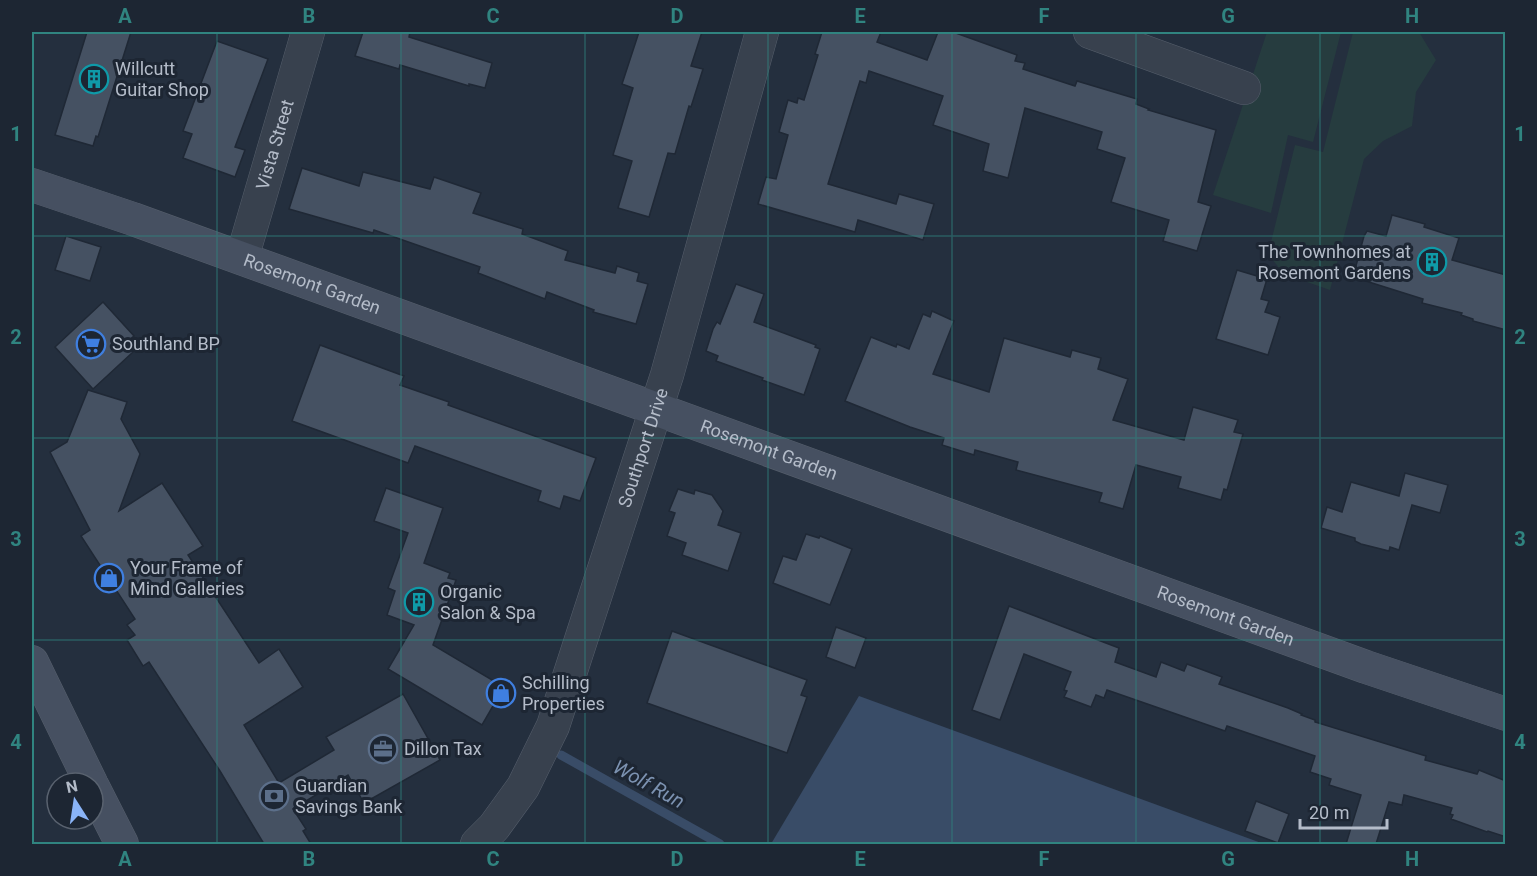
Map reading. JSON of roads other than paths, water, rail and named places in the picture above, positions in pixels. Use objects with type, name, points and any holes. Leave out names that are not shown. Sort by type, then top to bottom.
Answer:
[{"type":"street","name":"Vista Street","points":[[242,258],[308,32]]},
{"type":"street","name":"Southport Drive","points":[[477,844],[494,827],[522,787],[553,726],[667,375],[762,32]]},
{"type":"street","points":[[1090,32],[1245,88]]},
{"type":"street","name":"Rosemont Garden","points":[[32,185],[242,258],[1344,659],[1506,714]]},
{"type":"street","points":[[32,662],[85,771]]},
{"type":"street","points":[[105,811],[122,844]]},
{"type":"water","points":[[859,696],[1264,844],[771,844]]},
{"type":"waterway","name":"Wolf Run","points":[[561,755],[720,844]]},
{"type":"place","name":"Willcutt Guitar Shop","points":[[94,79]]},
{"type":"place","name":"The Townhomes at Rosemont Gardens","points":[[1432,262]]},
{"type":"place","name":"Southland BP","points":[[91,344]]},
{"type":"place","name":"Your Frame of Mind Galleries","points":[[109,578]]},
{"type":"place","name":"Organic Salon & Spa","points":[[419,602]]},
{"type":"place","name":"Schilling Properties","points":[[501,693]]},
{"type":"place","name":"Dillon Tax","points":[[383,749]]},
{"type":"place","name":"Guardian Savings Bank","points":[[274,796]]}]
